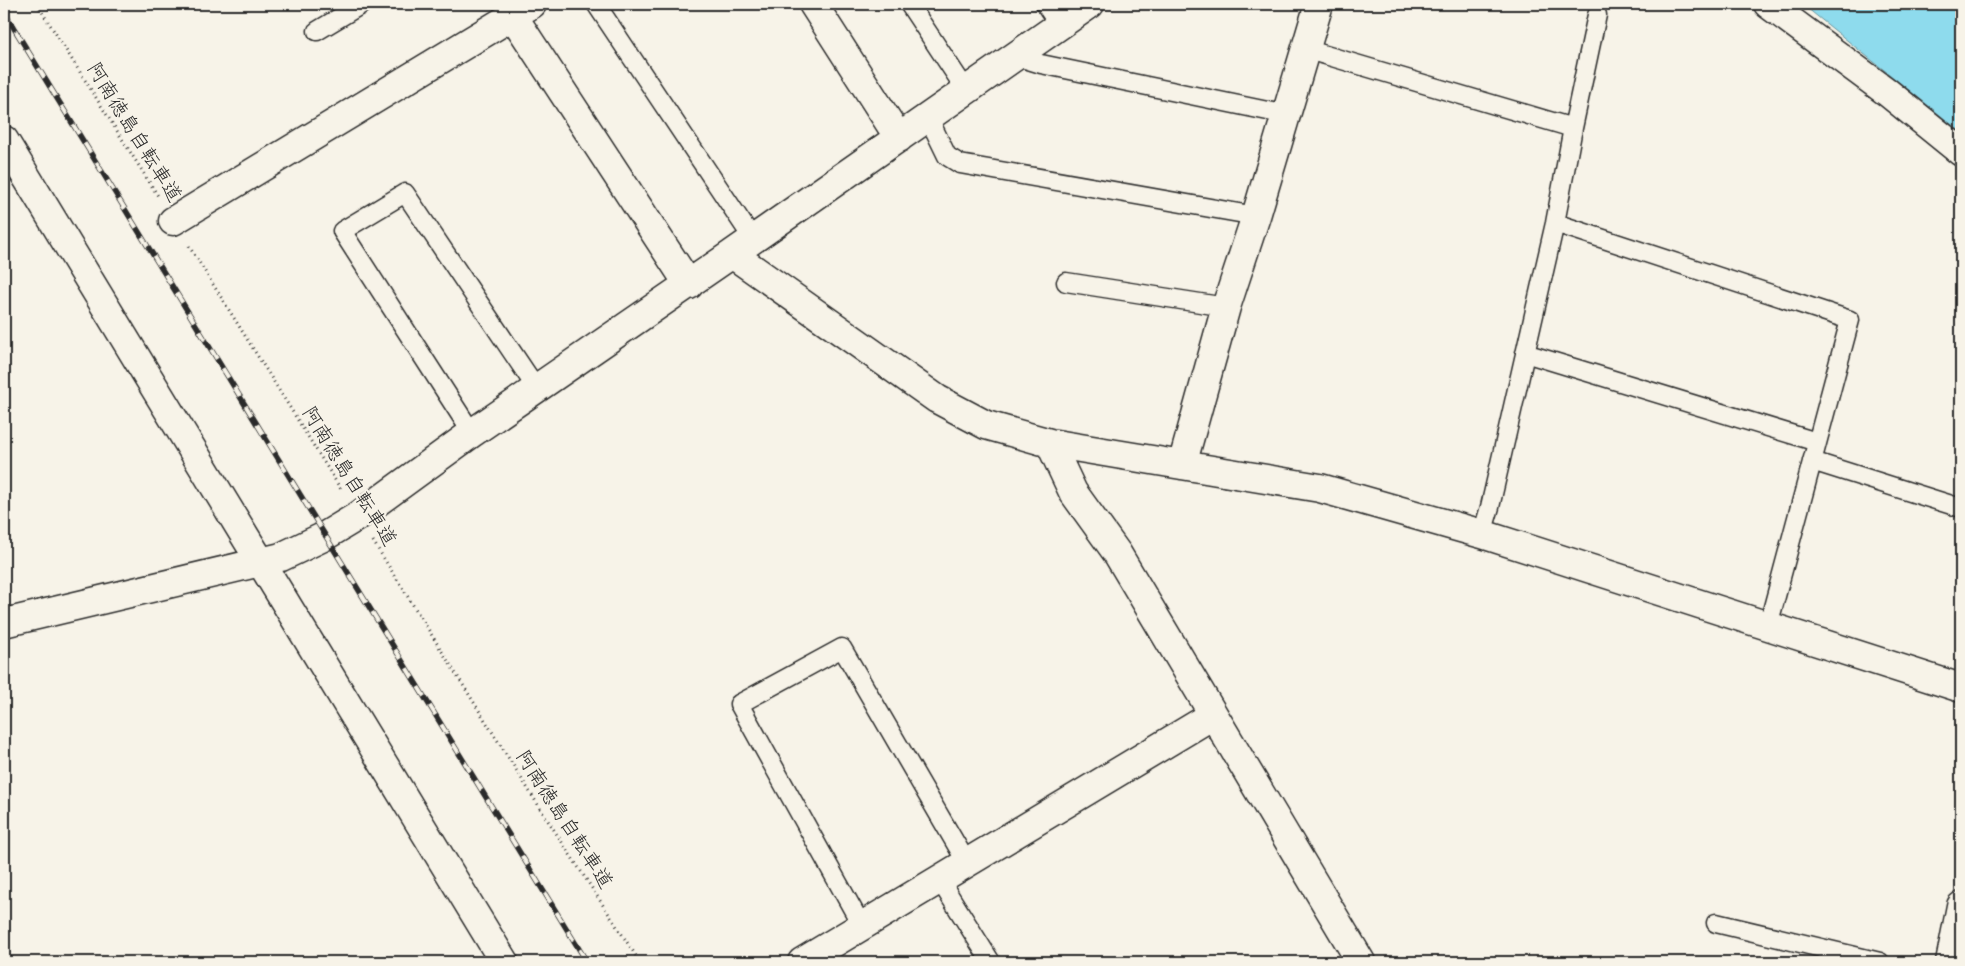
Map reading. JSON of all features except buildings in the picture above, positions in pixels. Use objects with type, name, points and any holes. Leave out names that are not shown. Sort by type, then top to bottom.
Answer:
[{"type":"street","points":[[813,4],[899,138]]},
{"type":"street","points":[[4,623],[261,563],[281,557],[325,536],[358,516],[472,433],[689,285],[1014,56],[1052,14],[1090,4]]},
{"type":"street","points":[[1182,465],[1226,308],[1256,216],[1319,4]]},
{"type":"street","points":[[1768,4],[1887,92],[1961,152]]},
{"type":"street","points":[[173,221],[517,8],[689,285]]},
{"type":"street","points":[[4,140],[504,962]]},
{"type":"street","points":[[742,247],[937,399],[986,425],[1050,443],[1320,488],[1482,534],[1961,688]]},
{"type":"street","points":[[1050,443],[1073,492],[1117,553],[1361,962]]},
{"type":"street","points":[[802,962],[1213,715]]},
{"type":"street","points":[[1950,962],[1961,906]]},
{"type":"lane","points":[[316,31],[362,4]]},
{"type":"lane","points":[[596,4],[742,247]]},
{"type":"lane","points":[[909,4],[966,90]]},
{"type":"lane","points":[[1482,534],[1555,223],[1597,16]]},
{"type":"lane","points":[[1306,49],[1573,128]]},
{"type":"lane","points":[[1014,56],[1041,64],[1286,115]]},
{"type":"lane","points":[[928,117],[947,156],[960,164],[1256,216]]},
{"type":"lane","points":[[472,433],[342,231],[405,193],[537,388]]},
{"type":"lane","points":[[1555,223],[1850,320],[1768,626]]},
{"type":"lane","points":[[1066,282],[1226,308]]},
{"type":"lane","points":[[1525,353],[1817,442]]},
{"type":"lane","points":[[1812,460],[1961,508]]},
{"type":"lane","points":[[862,926],[739,704],[842,648],[967,863]]},
{"type":"lane","points":[[939,880],[991,962]]},
{"type":"lane","points":[[1716,923],[1880,962]]},
{"type":"path","name":"阿南徳島自転車道","points":[[37,4],[543,813],[640,962]]},
{"type":"water","points":[[1802,4],[1961,4],[1961,132]]},
{"type":"railway","points":[[4,12],[587,962]]}]
